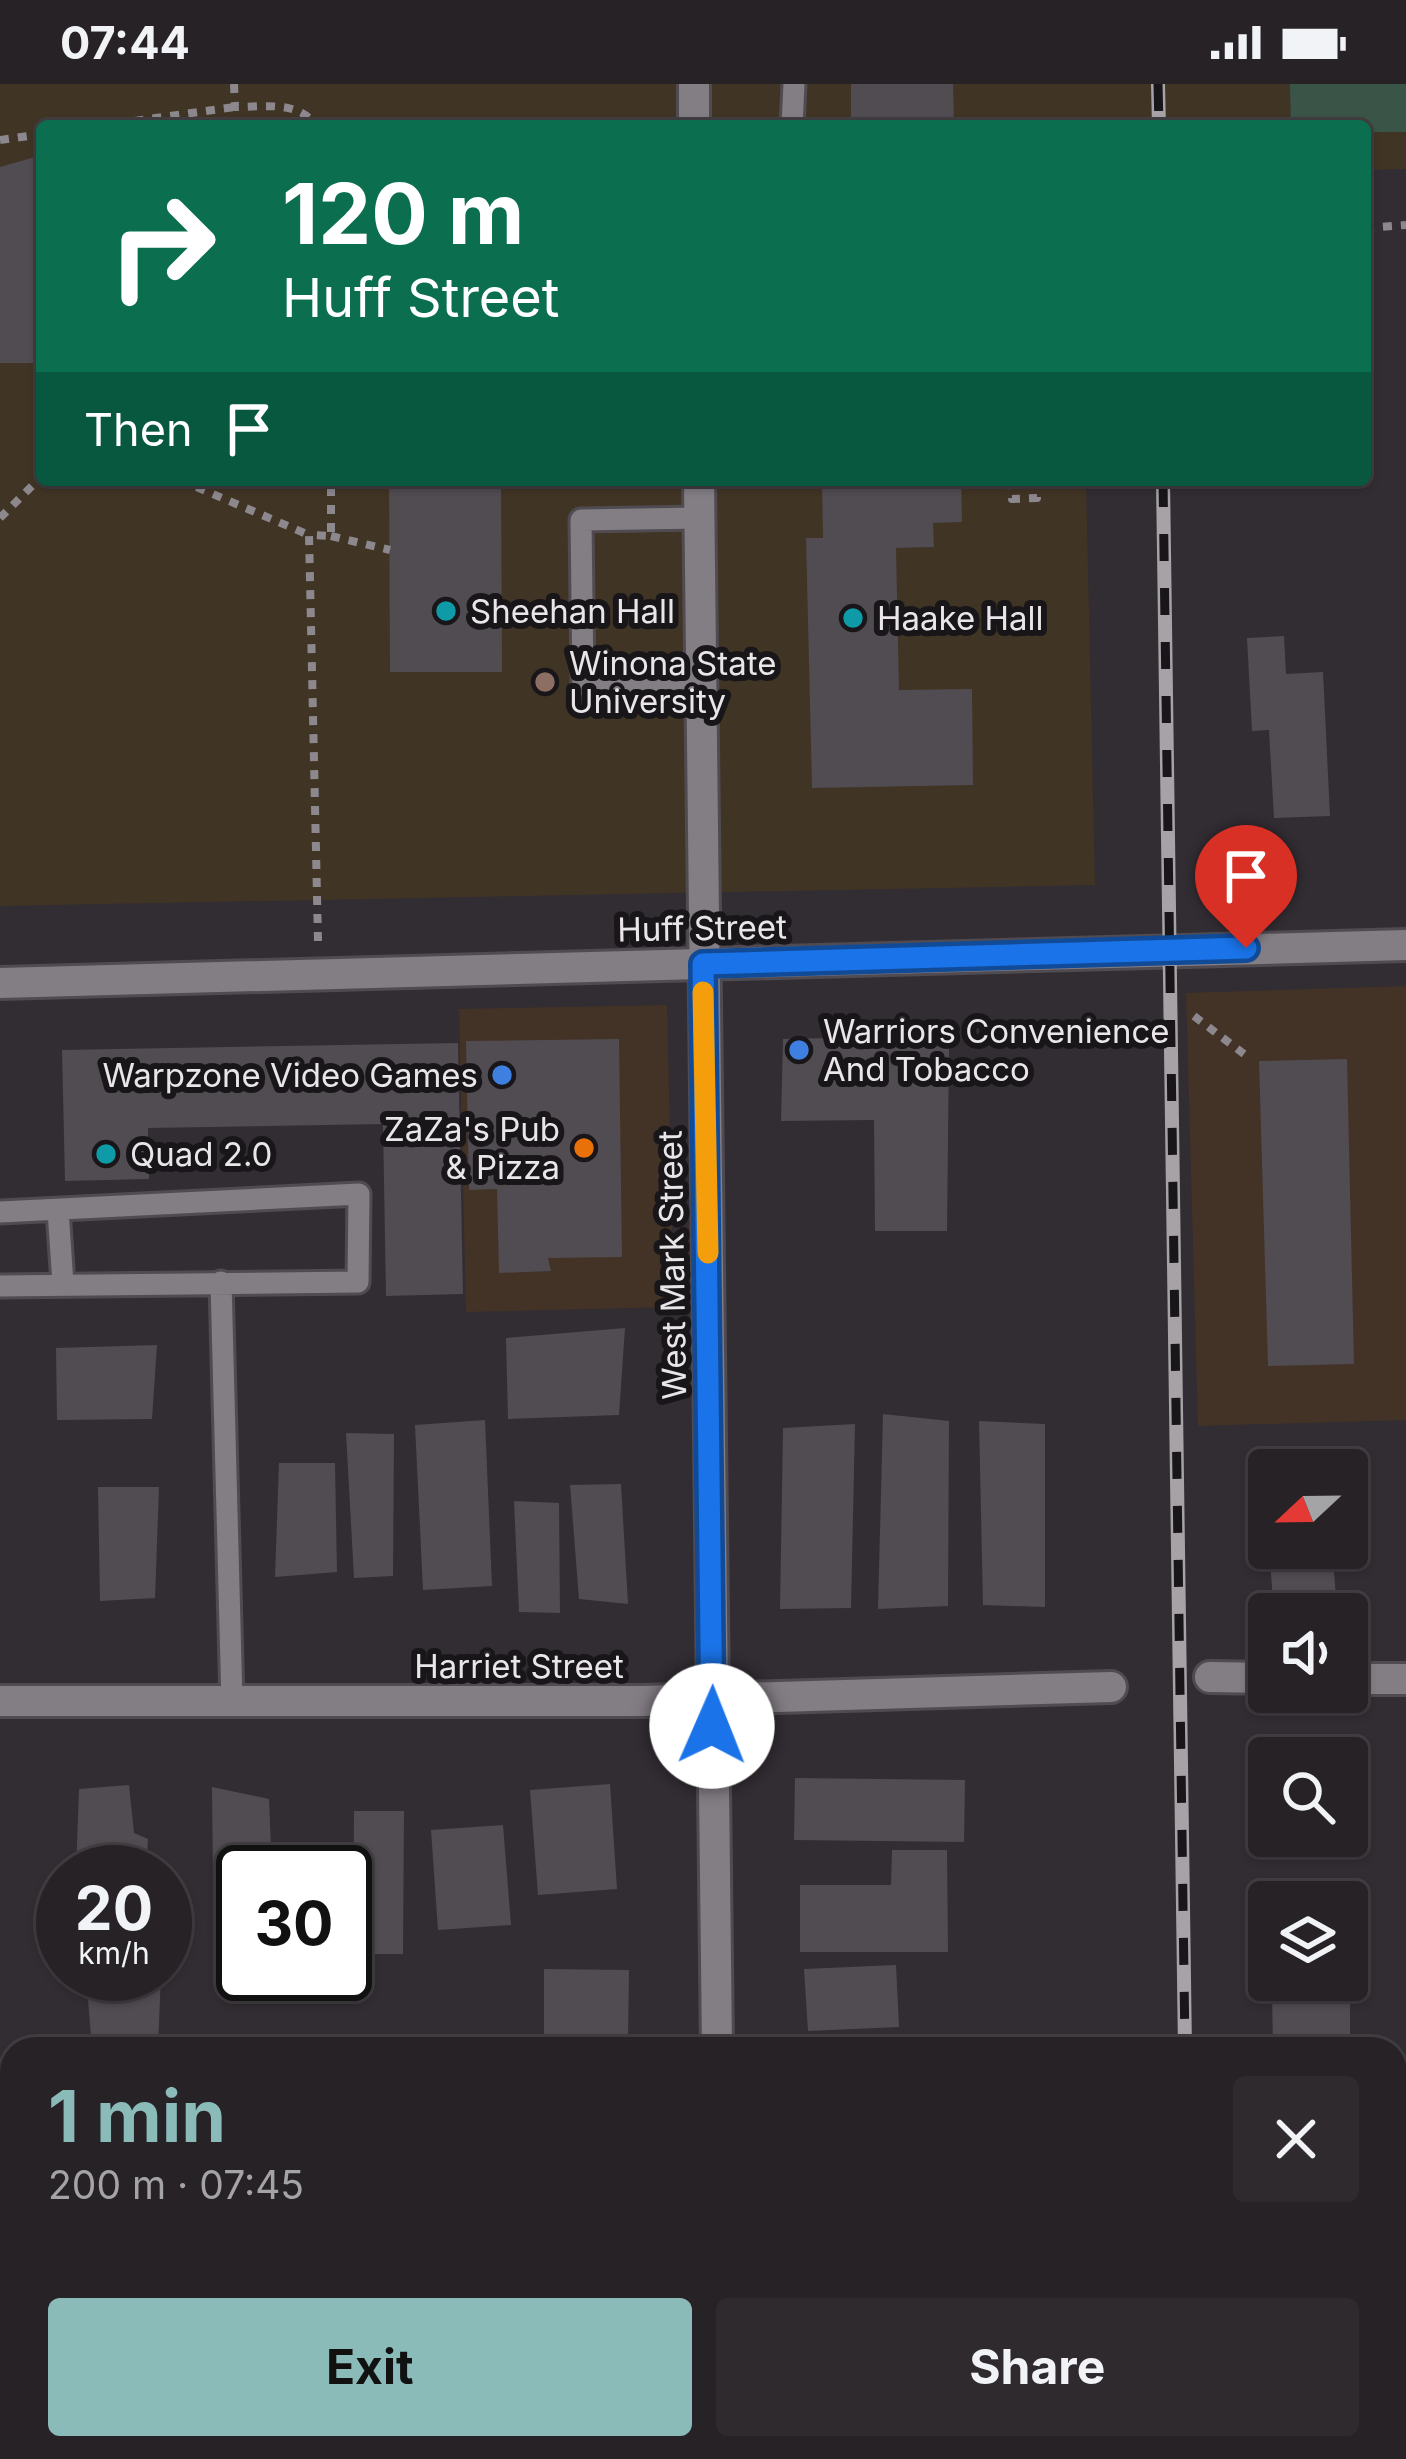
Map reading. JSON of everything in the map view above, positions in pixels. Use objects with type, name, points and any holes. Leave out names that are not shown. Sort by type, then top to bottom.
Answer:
[{"type":"street","points":[[694,84],[694,120]]},
{"type":"street","name":"West Mark Street","points":[[699,486],[717,2037]]},
{"type":"street","name":"Huff Street","points":[[0,983],[1406,945]]},
{"type":"street","points":[[1210,1677],[1248,1678]]},
{"type":"street","points":[[1368,1679],[1406,1679]]},
{"type":"street","name":"Harriet Street","points":[[0,1701],[715,1698],[1111,1687]]},
{"type":"lane","points":[[792,120],[794,84]]},
{"type":"lane","points":[[699,518],[581,520],[583,685],[700,683]]},
{"type":"lane","points":[[0,1212],[359,1194],[358,1282],[0,1286]]},
{"type":"lane","points":[[58,1210],[63,1284]]},
{"type":"lane","points":[[221,1282],[232,1702]]},
{"type":"path","points":[[233,84],[235,107]]},
{"type":"path","points":[[142,120],[235,107],[292,107],[313,120]]},
{"type":"path","points":[[0,140],[36,135]]},
{"type":"path","points":[[1371,228],[1406,225]]},
{"type":"path","points":[[0,518],[36,482]]},
{"type":"path","points":[[194,486],[309,535],[390,550]]},
{"type":"path","points":[[331,536],[332,486]]},
{"type":"path","points":[[1011,486],[1012,499],[1037,498],[1037,486]]},
{"type":"path","points":[[309,535],[320,975]]},
{"type":"path","points":[[1194,1016],[1244,1054]]},
{"type":"shaded area","name":"Winona State University","points":[[0,84],[1406,84],[1406,169],[1371,170],[1371,120],[36,120],[36,486],[1086,486],[1095,885],[0,906]]},
{"type":"shaded area","points":[[1406,986],[1406,1420],[1198,1426],[1186,993]]},
{"type":"shaded area","points":[[667,1005],[674,1307],[466,1312],[459,1009]]},
{"type":"green space","points":[[1290,84],[1406,84],[1406,132],[1371,132],[1371,120],[1291,120]]},
{"type":"building","points":[[851,84],[953,84],[954,120],[851,120]]},
{"type":"building","points":[[36,157],[36,363],[0,363],[0,167]]},
{"type":"building","name":"Sheehan Hall","points":[[389,486],[501,486],[502,672],[390,672]]},
{"type":"building","name":"Haake Hall","points":[[822,486],[961,486],[962,522],[933,523],[934,547],[896,548],[899,690],[972,689],[973,785],[812,788],[806,538],[823,538]]},
{"type":"building","points":[[1284,636],[1286,674],[1323,672],[1330,816],[1274,818],[1269,730],[1252,731],[1247,638]]},
{"type":"building","points":[[875,1037],[875,1048],[949,1046],[947,1231],[875,1231],[874,1120],[781,1121],[783,1039]]},
{"type":"building","points":[[619,1039],[622,1257],[548,1258],[551,1271],[499,1273],[497,1189],[469,1190],[466,1041]]},
{"type":"building","name":"Quad 2.0","points":[[458,1043],[463,1294],[386,1296],[383,1124],[148,1128],[149,1179],[65,1181],[62,1050]]},
{"type":"building","points":[[1347,1059],[1354,1364],[1268,1366],[1259,1061]]},
{"type":"building","points":[[625,1328],[619,1415],[508,1419],[506,1338]]},
{"type":"building","points":[[157,1345],[152,1419],[57,1420],[56,1348]]},
{"type":"building","points":[[883,1414],[949,1421],[948,1606],[878,1609]]},
{"type":"building","points":[[485,1420],[492,1586],[423,1590],[415,1425]]},
{"type":"building","points":[[979,1421],[1045,1424],[1045,1607],[983,1605]]},
{"type":"building","points":[[855,1424],[851,1608],[780,1609],[783,1428]]},
{"type":"building","points":[[346,1433],[394,1434],[393,1576],[354,1578]]},
{"type":"building","points":[[279,1463],[335,1463],[337,1572],[275,1577]]},
{"type":"building","points":[[621,1484],[628,1604],[579,1599],[570,1485]]},
{"type":"building","points":[[98,1487],[159,1487],[155,1598],[100,1601]]},
{"type":"building","points":[[514,1501],[559,1503],[560,1613],[519,1612]]},
{"type":"building","points":[[1271,1569],[1334,1569],[1336,1593],[1272,1593]]},
{"type":"building","points":[[795,1778],[965,1780],[964,1842],[794,1840]]},
{"type":"building","points":[[610,1784],[617,1889],[538,1895],[530,1790]]},
{"type":"building","points":[[129,1785],[134,1833],[148,1839],[148,1845],[77,1845],[79,1789]]},
{"type":"building","points":[[212,1787],[269,1799],[271,1845],[216,1845],[213,1879]]},
{"type":"building","points":[[354,1811],[404,1811],[403,1954],[372,1954],[372,1845],[354,1845]]},
{"type":"building","points":[[503,1825],[511,1925],[438,1930],[431,1830]]},
{"type":"building","points":[[892,1850],[947,1850],[948,1952],[800,1952],[800,1885],[891,1885]]},
{"type":"building","points":[[896,1965],[899,2027],[808,2031],[804,1969]]},
{"type":"building","points":[[544,1969],[629,1970],[628,2037],[544,2037]]},
{"type":"building","points":[[88,2001],[160,2001],[158,2037],[91,2037]]},
{"type":"building","points":[[1272,2001],[1350,2001],[1350,2037],[1273,2037]]},
{"type":"railway","points":[[1158,84],[1159,120]]},
{"type":"railway","points":[[1163,486],[1185,2037]]},
{"type":"slow traffic","points":[[703,992],[708,1253]]},
{"type":"place","name":"Sheehan Hall","points":[[446,611]]},
{"type":"place","name":"Haake Hall","points":[[853,618]]},
{"type":"place","name":"Winona State University","points":[[545,682]]},
{"type":"place","name":"Warriors Convenience And Tobacco","points":[[799,1050]]},
{"type":"place","name":"Warpzone Video Games","points":[[502,1075]]},
{"type":"place","name":"ZaZa's Pub & Pizza","points":[[584,1148]]},
{"type":"place","name":"Quad 2.0","points":[[106,1154]]},
{"type":"route","points":[[712,1726],[703,964],[1246,948]]}]
